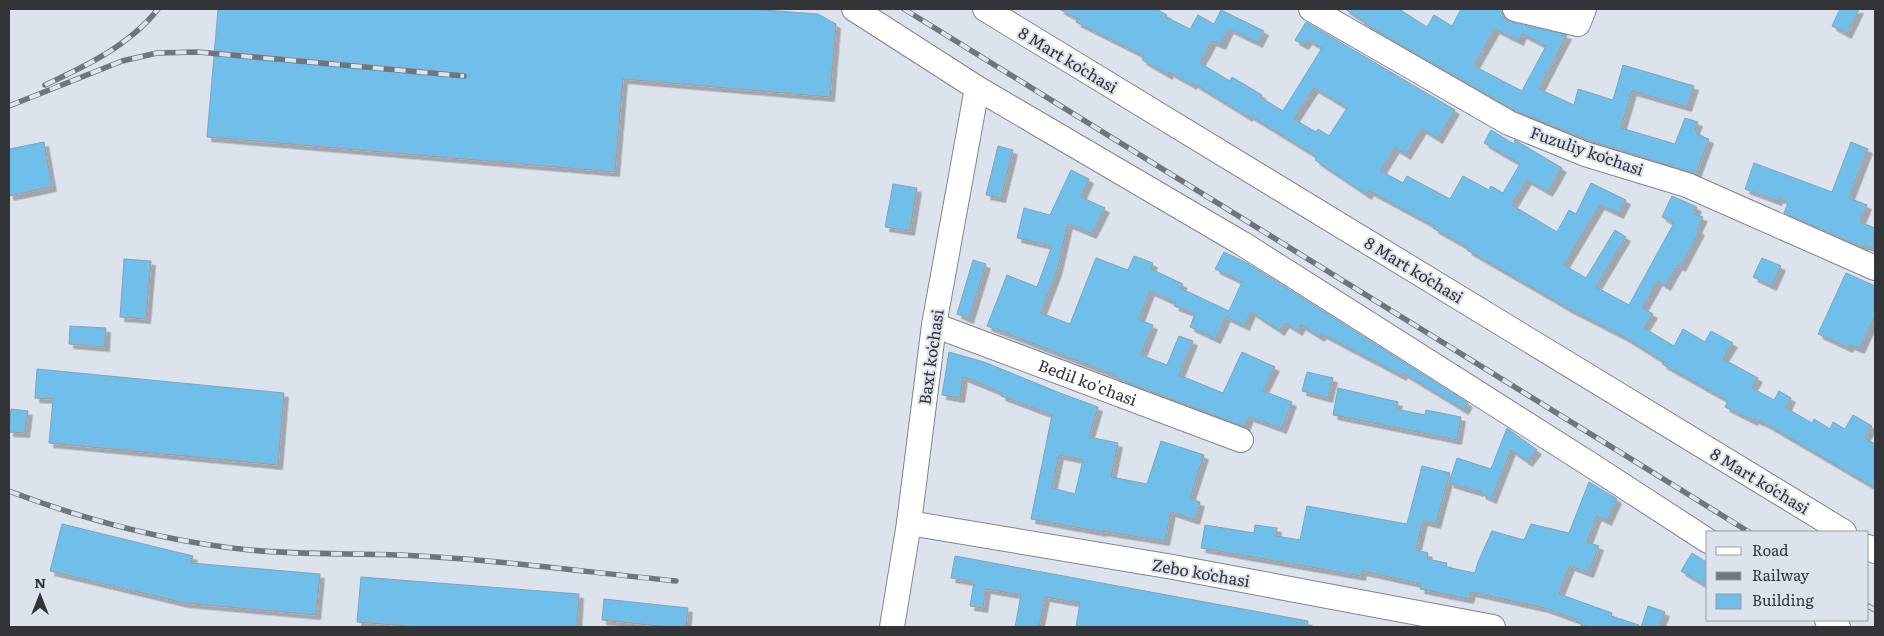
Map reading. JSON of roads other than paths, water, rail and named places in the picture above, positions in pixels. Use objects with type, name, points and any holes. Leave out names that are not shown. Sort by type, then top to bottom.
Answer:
[{"type":"street","points":[[854,9],[977,88],[1243,244],[1591,464],[1706,540]]},
{"type":"street","name":"8 Mart koʻchasi","points":[[984,9],[1842,531]]},
{"type":"street","name":"Fuzuliy koʻchasi","points":[[1311,9],[1509,123],[1586,154],[1687,185],[1875,268]]},
{"type":"street","points":[[1515,9],[1578,24],[1584,9]]},
{"type":"street","name":"Baxt koʻchasi","points":[[892,627],[909,523],[934,325],[977,88]]},
{"type":"street","name":"Bedil ko'chasi","points":[[934,325],[1242,440]]},
{"type":"street","name":"Zebo koʻchasi","points":[[909,523],[1173,567],[1493,627]]},
{"type":"railway","points":[[45,85],[91,62],[121,44],[147,22],[158,9]]},
{"type":"railway","points":[[904,9],[1747,531]]},
{"type":"railway","points":[[9,106],[122,61],[157,53],[198,52],[464,76]]},
{"type":"railway","points":[[9,491],[97,520],[158,535],[220,546],[288,553],[401,555],[470,559],[676,581]]},
{"type":"railway","points":[[1869,607],[1875,610]]}]
